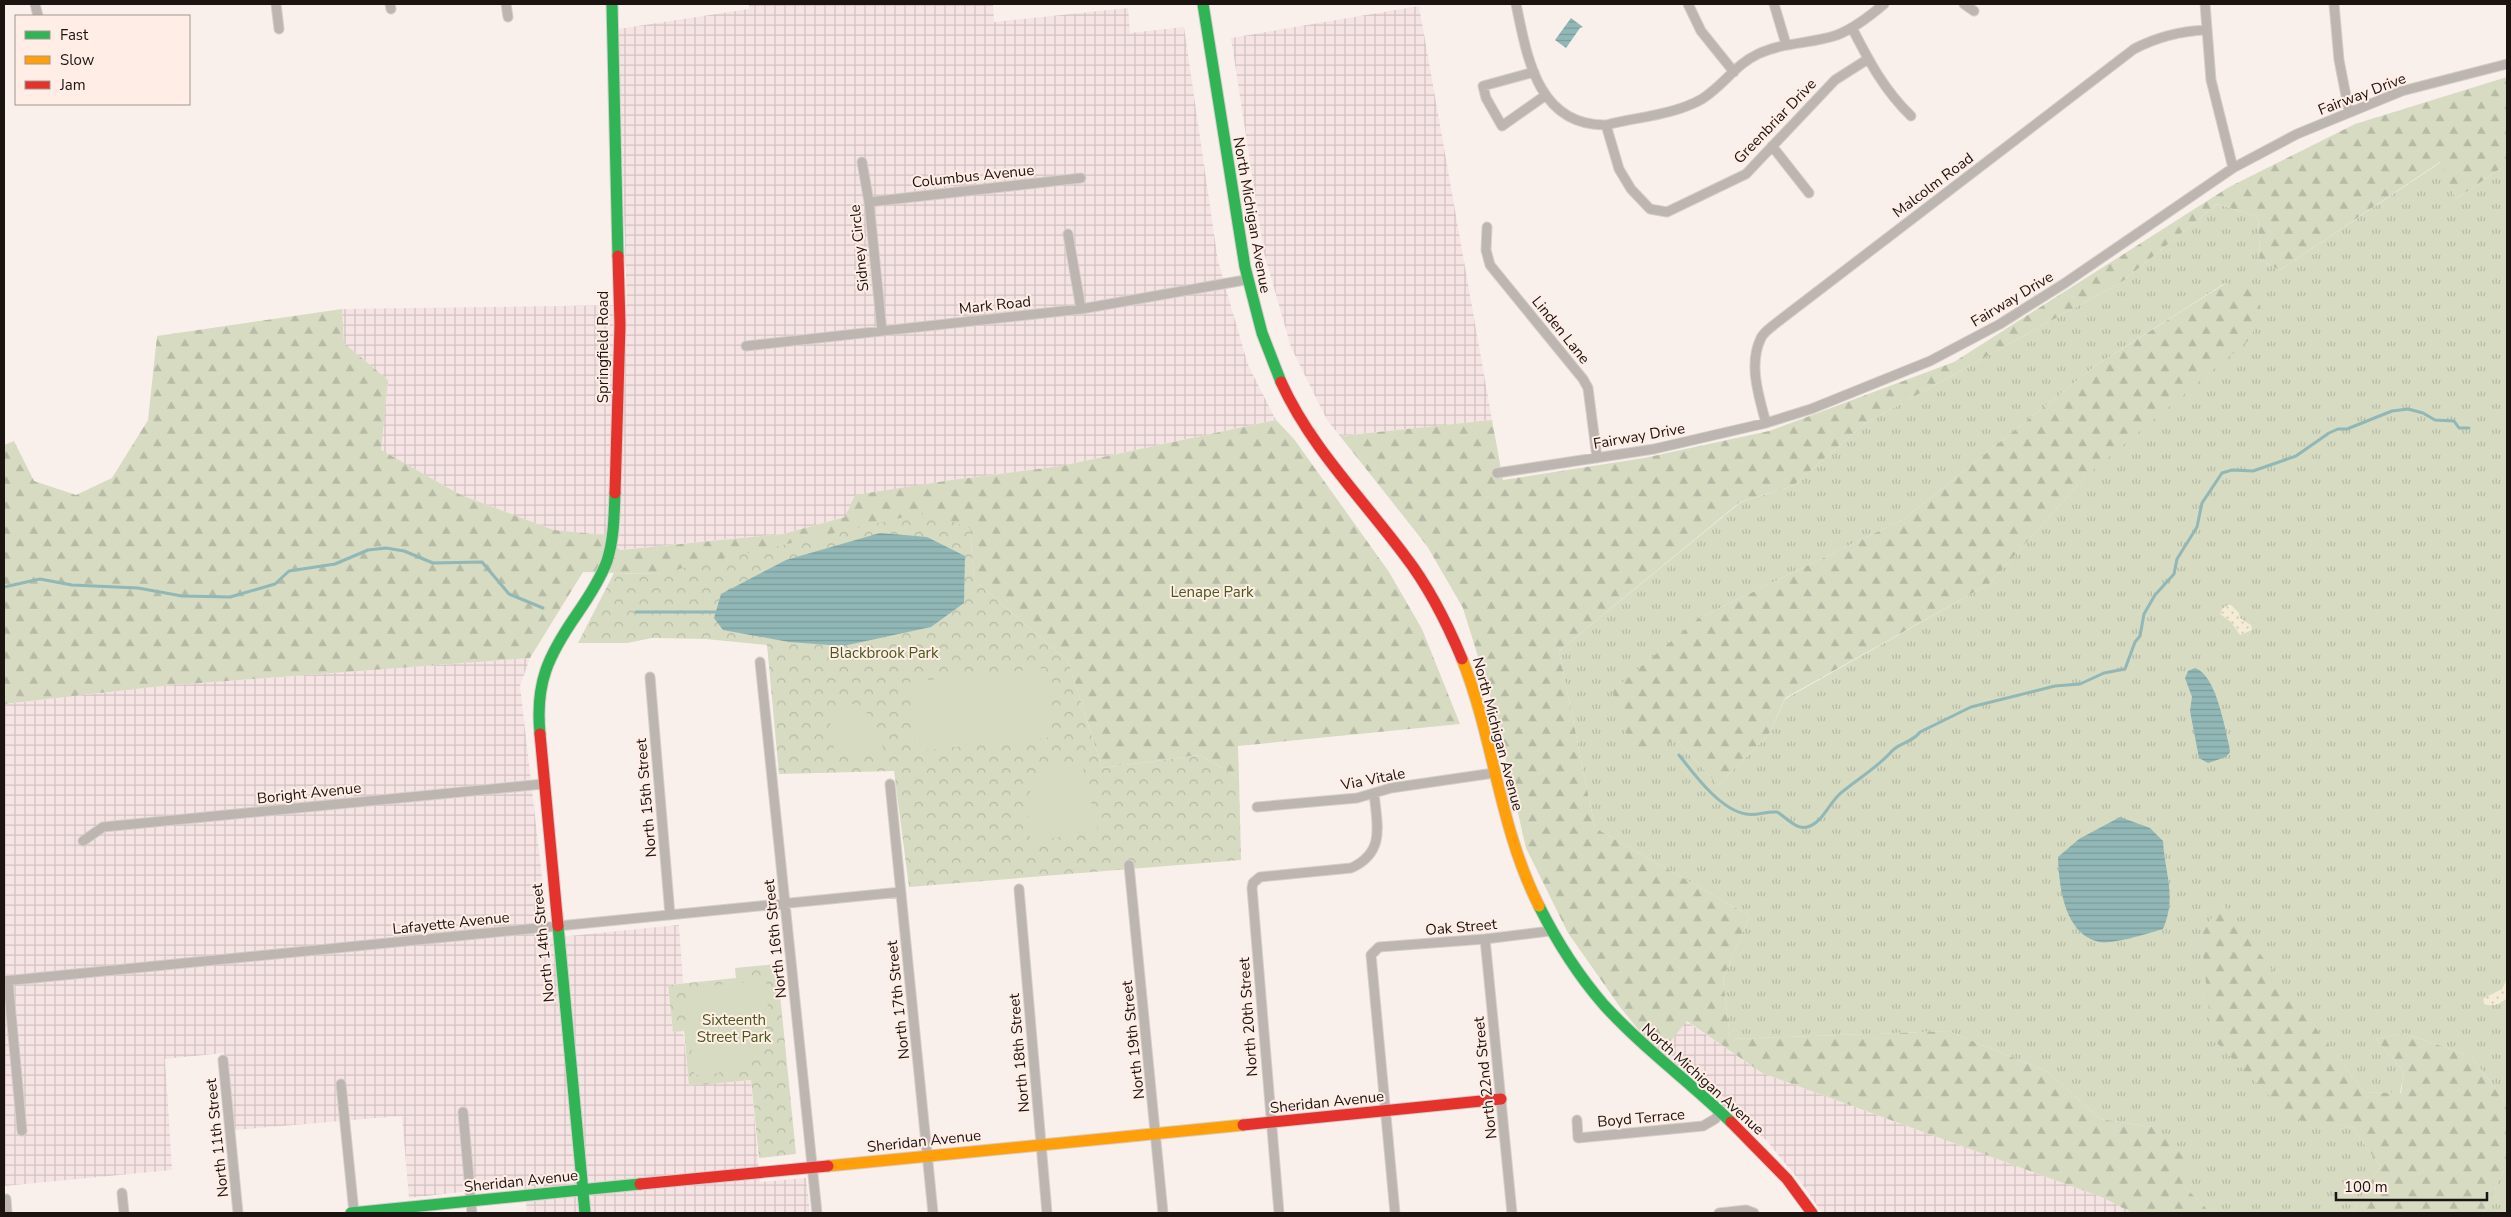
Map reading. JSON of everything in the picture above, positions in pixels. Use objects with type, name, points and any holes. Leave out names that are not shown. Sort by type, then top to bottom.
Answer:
[{"type":"street","points":[[276,4],[279,29]]},
{"type":"street","points":[[506,4],[508,17]]},
{"type":"street","name":"Springfield Road","points":[[543,671],[556,643],[602,572],[613,540],[620,325],[612,4]]},
{"type":"street","name":"North Michigan Avenue","points":[[1203,4],[1246,280],[1267,354],[1306,428],[1331,464],[1406,558],[1445,620],[1473,690],[1494,773],[1519,859],[1550,932],[1577,973],[1610,1014],[1644,1048],[1764,1153],[1812,1213]]},
{"type":"street","points":[[1516,4],[1534,72],[1546,95],[1565,114],[1578,121],[1592,125],[1606,125],[1688,106],[1712,92],[1757,54],[1786,44],[1821,39],[1852,28],[1884,4]]},
{"type":"street","points":[[1688,4],[1701,31],[1734,72]]},
{"type":"street","points":[[1774,4],[1783,26],[1786,44]]},
{"type":"street","points":[[1964,4],[1974,11]]},
{"type":"street","points":[[2205,4],[2211,80],[2233,168]]},
{"type":"street","points":[[2334,4],[2339,60],[2349,111]]},
{"type":"street","points":[[1852,28],[1868,59],[1895,100],[1911,116]]},
{"type":"street","name":"Malcolm Road","points":[[1766,423],[1755,375],[1761,336],[2134,49],[2152,40],[2175,34],[2206,30]]},
{"type":"street","name":"Greenbriar Drive","points":[[1606,125],[1619,169],[1631,189],[1650,209],[1658,212],[1676,209],[1700,194],[1732,182],[1746,174],[1835,80],[1868,59]]},
{"type":"street","name":"Fairway Drive","points":[[1497,474],[1654,449],[1766,423],[1811,409],[1930,361],[2000,324],[2066,283],[2233,168],[2297,134],[2349,111],[2402,92],[2507,64]]},
{"type":"street","points":[[1534,72],[1483,86],[1494,114],[1502,126],[1546,95]]},
{"type":"street","points":[[1772,146],[1810,192]]},
{"type":"street","name":"Sidney Circle","points":[[862,162],[869,202],[882,331]]},
{"type":"street","name":"Columbus Avenue","points":[[869,202],[1081,178]]},
{"type":"street","name":"Linden Lane","points":[[1487,227],[1486,250],[1490,265],[1584,379],[1588,388],[1598,458]]},
{"type":"street","points":[[1068,234],[1081,309]]},
{"type":"street","name":"Mark Road","points":[[746,346],[1081,309],[1246,280]]},
{"type":"street","name":"North 16th Street","points":[[760,662],[817,1213]]},
{"type":"street","name":"North 14th Street","points":[[543,671],[537,697],[536,718],[585,1213]]},
{"type":"street","name":"North 15th Street","points":[[650,678],[670,915]]},
{"type":"street","name":"Via Vitale","points":[[1257,807],[1357,798],[1391,788],[1494,773]]},
{"type":"street","name":"Boright Avenue","points":[[83,841],[103,827],[543,784]]},
{"type":"street","name":"North 17th Street","points":[[890,784],[933,1213]]},
{"type":"street","name":"North 20th Street","points":[[1279,1213],[1252,888],[1260,877],[1351,868],[1362,863],[1372,854],[1377,841],[1374,793]]},
{"type":"street","name":"North 19th Street","points":[[1129,865],[1163,1213]]},
{"type":"street","name":"North 18th Street","points":[[1019,889],[1047,1213]]},
{"type":"street","name":"Lafayette Avenue","points":[[6,981],[901,892]]},
{"type":"street","name":"Oak Street","points":[[1385,1111],[1371,954],[1379,947],[1550,932]]},
{"type":"street","name":"North 22nd Street","points":[[1485,939],[1512,1213]]},
{"type":"street","points":[[6,981],[22,1131]]},
{"type":"street","name":"North 11th Street","points":[[223,1060],[238,1213]]},
{"type":"street","points":[[341,1084],[353,1213]]},
{"type":"street","name":"Sheridan Avenue","points":[[353,1213],[1501,1100]]},
{"type":"street","points":[[1385,1111],[1395,1213]]},
{"type":"street","points":[[463,1112],[472,1213]]},
{"type":"street","name":"Boyd Terrace","points":[[1577,1120],[1578,1138],[1694,1128],[1709,1123],[1720,1113]]},
{"type":"street","points":[[122,1193],[124,1213]]},
{"type":"street","points":[[6,1199],[7,1213]]},
{"type":"street","points":[[1719,1213],[1746,1210],[1753,1213]]},
{"type":"shaded area","points":[[749,4],[993,4],[994,22],[1128,8],[1130,33],[1184,27],[1218,261],[1248,365],[1276,420],[1061,466],[952,480],[845,517],[783,534],[619,550],[606,535],[554,530],[461,495],[380,450],[388,380],[344,343],[342,309],[627,305],[618,29],[749,9]]},
{"type":"shaded area","points":[[1419,6],[1492,420],[1340,436],[1327,420],[1291,347],[1264,253],[1231,38]]},
{"type":"shaded area","points":[[530,658],[520,686],[549,938],[679,925],[683,983],[668,985],[673,1032],[683,1031],[689,1085],[751,1080],[760,1182],[806,1178],[810,1213],[527,1213],[524,1185],[409,1198],[402,1116],[234,1130],[224,1053],[165,1059],[172,1170],[4,1186],[4,704],[162,686]]},
{"type":"shaded area","points":[[1686,1021],[1762,1073],[2104,1198],[2132,1213],[1822,1213],[1805,1188],[1767,1141],[1659,1055]]},
{"type":"green space","points":[[2507,77],[2507,164],[2456,199],[2440,162],[2280,270],[2260,260],[2258,217],[2217,204],[2123,281],[1864,424],[1793,486],[1740,502],[1559,651],[1595,828],[1750,916],[1723,978],[1730,1039],[1948,1031],[2048,1072],[2100,1119],[2152,1127],[2189,1156],[2184,1186],[2211,1213],[2132,1213],[2104,1198],[1762,1073],[1687,1021],[1659,1055],[1620,1007],[1568,933],[1526,848],[1494,709],[1463,608],[1427,546],[1340,436],[1492,420],[1503,480],[1644,458],[1769,431],[1954,362],[2229,187],[2355,124]]},
{"type":"green space","points":[[2441,162],[2456,199],[2507,164],[2507,1105],[2471,1056],[2403,1033],[2376,1039],[2404,1072],[2400,1093],[2364,1092],[2221,903],[2201,936],[2292,1118],[2352,1127],[2380,1166],[2352,1213],[2211,1213],[2184,1186],[2152,1127],[2100,1119],[2048,1072],[1948,1031],[1730,1039],[1723,978],[1750,916],[1595,828],[1559,651],[1741,502],[1793,486],[1864,424],[2123,281],[2217,204],[2258,217],[2260,260],[2280,270]],"holes":[[[2225,283],[2084,478],[1989,584],[1785,699],[1769,734],[1718,785],[1678,741],[1699,618],[1904,519],[2095,366]]]},
{"type":"green space","points":[[2226,283],[2248,286],[2262,311],[2249,340],[2084,478],[1989,584],[1785,698],[1769,734],[1718,785],[1678,741],[1632,749],[1612,691],[1699,618],[1904,519],[2095,366]]},
{"type":"green space","name":"Lenape Park","points":[[342,309],[344,343],[388,380],[381,450],[461,495],[554,530],[606,535],[620,550],[783,534],[845,517],[855,495],[1061,466],[1276,420],[1294,439],[1389,572],[1422,629],[1460,724],[1238,746],[1239,778],[1200,755],[1102,768],[1068,661],[974,580],[970,528],[657,574],[583,572],[530,658],[162,686],[4,704],[4,445],[14,441],[34,481],[76,495],[112,478],[148,420],[157,336]]},
{"type":"green space","name":"Blackbrook Park","points":[[926,512],[970,528],[974,580],[1068,661],[1102,768],[1200,755],[1239,778],[1241,860],[909,887],[894,771],[779,774],[767,645],[706,639],[652,638],[627,643],[578,643],[614,573],[657,574]]},
{"type":"green space","points":[[1046,668],[1053,737],[916,751],[909,682]]},
{"type":"green space","points":[[856,704],[876,724],[883,750],[835,755],[828,706]]},
{"type":"green space","points":[[1082,764],[1098,830],[1031,842],[1027,811],[1030,792],[1035,783],[1051,769]]},
{"type":"green space","points":[[2221,902],[2364,1092],[2401,1093],[2404,1072],[2376,1039],[2403,1033],[2471,1056],[2507,1105],[2507,1164],[2483,1213],[2352,1213],[2380,1166],[2352,1127],[2292,1119],[2212,1038],[2201,936]]},
{"type":"green space","name":"Sixteenth Street Park","points":[[777,964],[796,1154],[759,1158],[751,1080],[689,1086],[684,1031],[673,1032],[668,985],[736,978],[735,968]]},
{"type":"green space","points":[[766,980],[768,1010],[763,1036],[757,1047],[748,1057],[736,1065],[718,1073],[694,1075],[685,988]]},
{"type":"green space","points":[[2507,1164],[2507,1213],[2483,1213]]},
{"type":"sand","points":[[2231,605],[2239,613],[2240,618],[2251,625],[2252,630],[2240,635],[2231,622],[2220,614],[2222,609]]},
{"type":"sand","points":[[2507,978],[2507,998],[2496,1005],[2483,1003],[2484,998],[2502,989]]},
{"type":"water","points":[[1571,18],[1583,27],[1580,28],[1566,48],[1555,40]]},
{"type":"water","points":[[880,533],[927,537],[965,556],[964,603],[931,627],[843,646],[789,642],[723,630],[714,618],[721,594],[786,560]]},
{"type":"water","points":[[2195,668],[2202,672],[2214,690],[2222,714],[2230,752],[2226,757],[2208,763],[2199,758],[2190,711],[2192,697],[2185,678],[2188,671]]},
{"type":"water","points":[[2120,817],[2150,828],[2163,841],[2169,885],[2169,906],[2163,929],[2121,940],[2099,942],[2087,937],[2071,919],[2062,895],[2058,857],[2079,839]]},
{"type":"waterway","points":[[1679,755],[1717,799],[1736,811],[1746,814],[1777,812],[1799,827],[1813,825],[1822,817],[1837,796],[1875,767],[1895,748],[1917,736],[1920,732],[1971,707],[2055,686],[2080,684],[2104,673],[2125,669],[2135,642],[2140,636],[2144,614],[2155,595],[2174,574],[2177,559],[2197,527],[2202,503],[2222,473],[2232,470],[2253,471],[2296,456],[2329,433],[2338,429],[2347,429],[2392,411],[2408,409],[2423,413],[2435,420],[2454,421],[2459,428],[2469,428]]},
{"type":"waterway","points":[[4,587],[40,579],[72,585],[138,588],[182,596],[230,597],[275,584],[289,571],[335,564],[368,550],[386,548],[404,551],[433,563],[482,562],[509,594],[543,608]]},
{"type":"waterway","points":[[636,612],[716,612]]},
{"type":"traffic: fast","points":[[612,4],[618,256]]},
{"type":"traffic: fast","points":[[1203,4],[1245,267],[1262,333],[1281,382]]},
{"type":"traffic: fast","points":[[540,734],[540,700],[546,671],[558,643],[594,589],[607,561],[612,536],[615,493]]},
{"type":"traffic: fast","points":[[1539,906],[1569,958],[1585,982],[1604,1005],[1635,1036],[1731,1122]]},
{"type":"traffic: fast","points":[[558,926],[585,1213]]},
{"type":"traffic: fast","points":[[351,1213],[640,1184]]},
{"type":"traffic: slow","points":[[1462,659],[1482,720],[1505,814],[1526,876],[1539,906]]},
{"type":"traffic: slow","points":[[828,1166],[1243,1125]]},
{"type":"traffic: jam","points":[[615,493],[620,325],[618,256]]},
{"type":"traffic: jam","points":[[1281,382],[1293,406],[1322,451],[1422,580],[1444,619],[1462,659]]},
{"type":"traffic: jam","points":[[540,734],[558,926]]},
{"type":"traffic: jam","points":[[1243,1125],[1501,1099]]},
{"type":"traffic: jam","points":[[1731,1122],[1787,1179],[1812,1213]]},
{"type":"traffic: jam","points":[[640,1184],[828,1166]]}]
